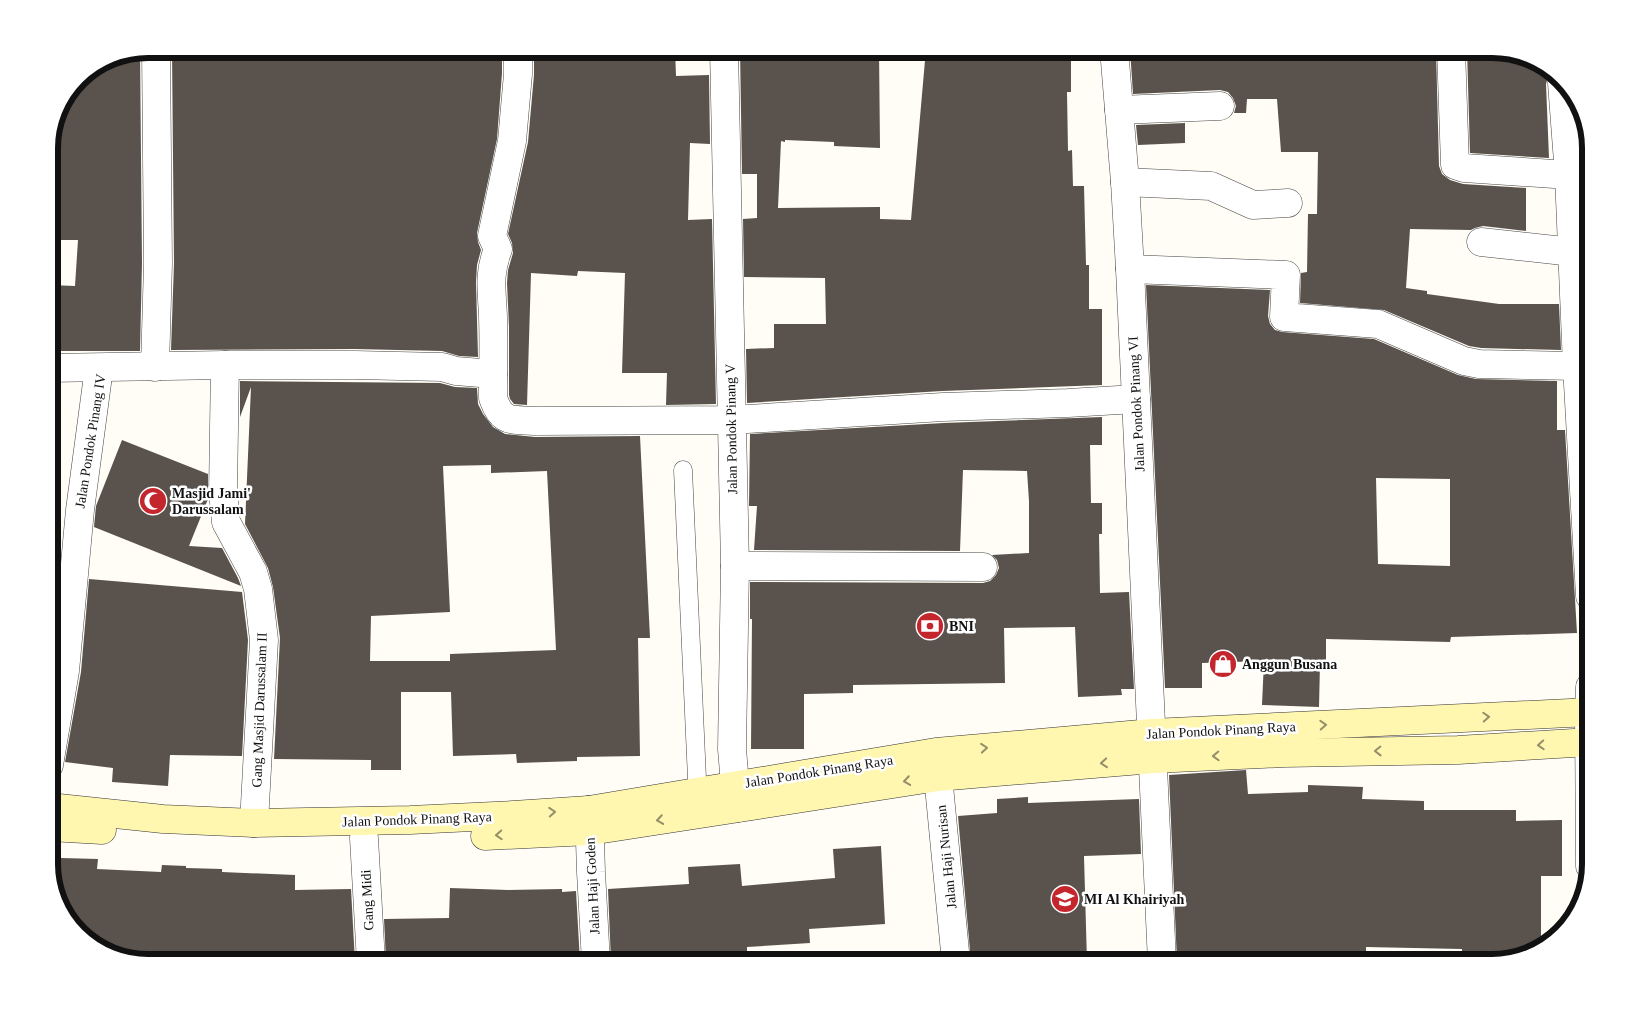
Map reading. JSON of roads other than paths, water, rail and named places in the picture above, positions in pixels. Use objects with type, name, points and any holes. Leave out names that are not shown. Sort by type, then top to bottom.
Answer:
[{"type":"main road","name":"Jalan Pondok Pinang Raya","points":[[58,827],[234,837],[416,839],[590,820],[937,764],[1152,746],[1582,705]]},
{"type":"main road","name":"Jalan Pondok Pinang Raya","points":[[1152,746],[1284,753],[1458,750],[1582,742]]},
{"type":"main road","name":"Jalan Pondok Pinang Raya","points":[[58,808],[163,819],[254,823],[410,820],[513,815],[590,820]]},
{"type":"street","points":[[156,58],[158,263],[155,367],[225,365],[442,367],[456,371],[493,374]]},
{"type":"street","points":[[518,58],[512,141],[492,236],[498,248],[492,264],[491,274],[493,398],[501,415],[510,419],[535,421],[731,420],[943,407],[1068,404],[1136,399]]},
{"type":"street","name":"Jalan Pondok Pinang V","points":[[724,58],[735,566],[732,749],[736,797]]},
{"type":"street","name":"Jalan Pondok Pinang VI","points":[[1115,58],[1130,269],[1162,954]]},
{"type":"street","points":[[1451,58],[1455,165],[1464,168],[1569,176]]},
{"type":"street","points":[[1563,93],[1569,176],[1581,431]]},
{"type":"street","points":[[1120,110],[1220,106]]},
{"type":"street","points":[[1125,182],[1212,186],[1253,205],[1288,203]]},
{"type":"street","points":[[1481,242],[1572,252]]},
{"type":"street","points":[[1130,269],[1286,275],[1284,317],[1378,324],[1464,361],[1479,364],[1578,366]]},
{"type":"street","name":"Gang Masjid Darussalam II","points":[[225,365],[223,482],[226,522],[253,572],[258,589],[264,640],[254,823]]},
{"type":"street","name":"Jalan Pondok Pinang IV","points":[[58,709],[64,671],[80,510],[99,368],[155,367]]},
{"type":"street","points":[[58,368],[99,368]]},
{"type":"street","points":[[735,566],[983,567]]},
{"type":"street","name":"Jalan Haji Nurisan","points":[[937,764],[955,954]]},
{"type":"street","name":"Jalan Haji Goden","points":[[590,820],[596,954]]},
{"type":"street","name":"Gang Midi","points":[[364,838],[370,954]]},
{"type":"lane","points":[[683,470],[698,803]]},
{"type":"place","name":"Masjid Jami' Darussalam","points":[[153,501]]},
{"type":"place","name":"BNI","points":[[930,626]]},
{"type":"place","name":"Anggun Busana","points":[[1223,664]]},
{"type":"place","name":"MI Al Khairiyah","points":[[1065,899]]}]
